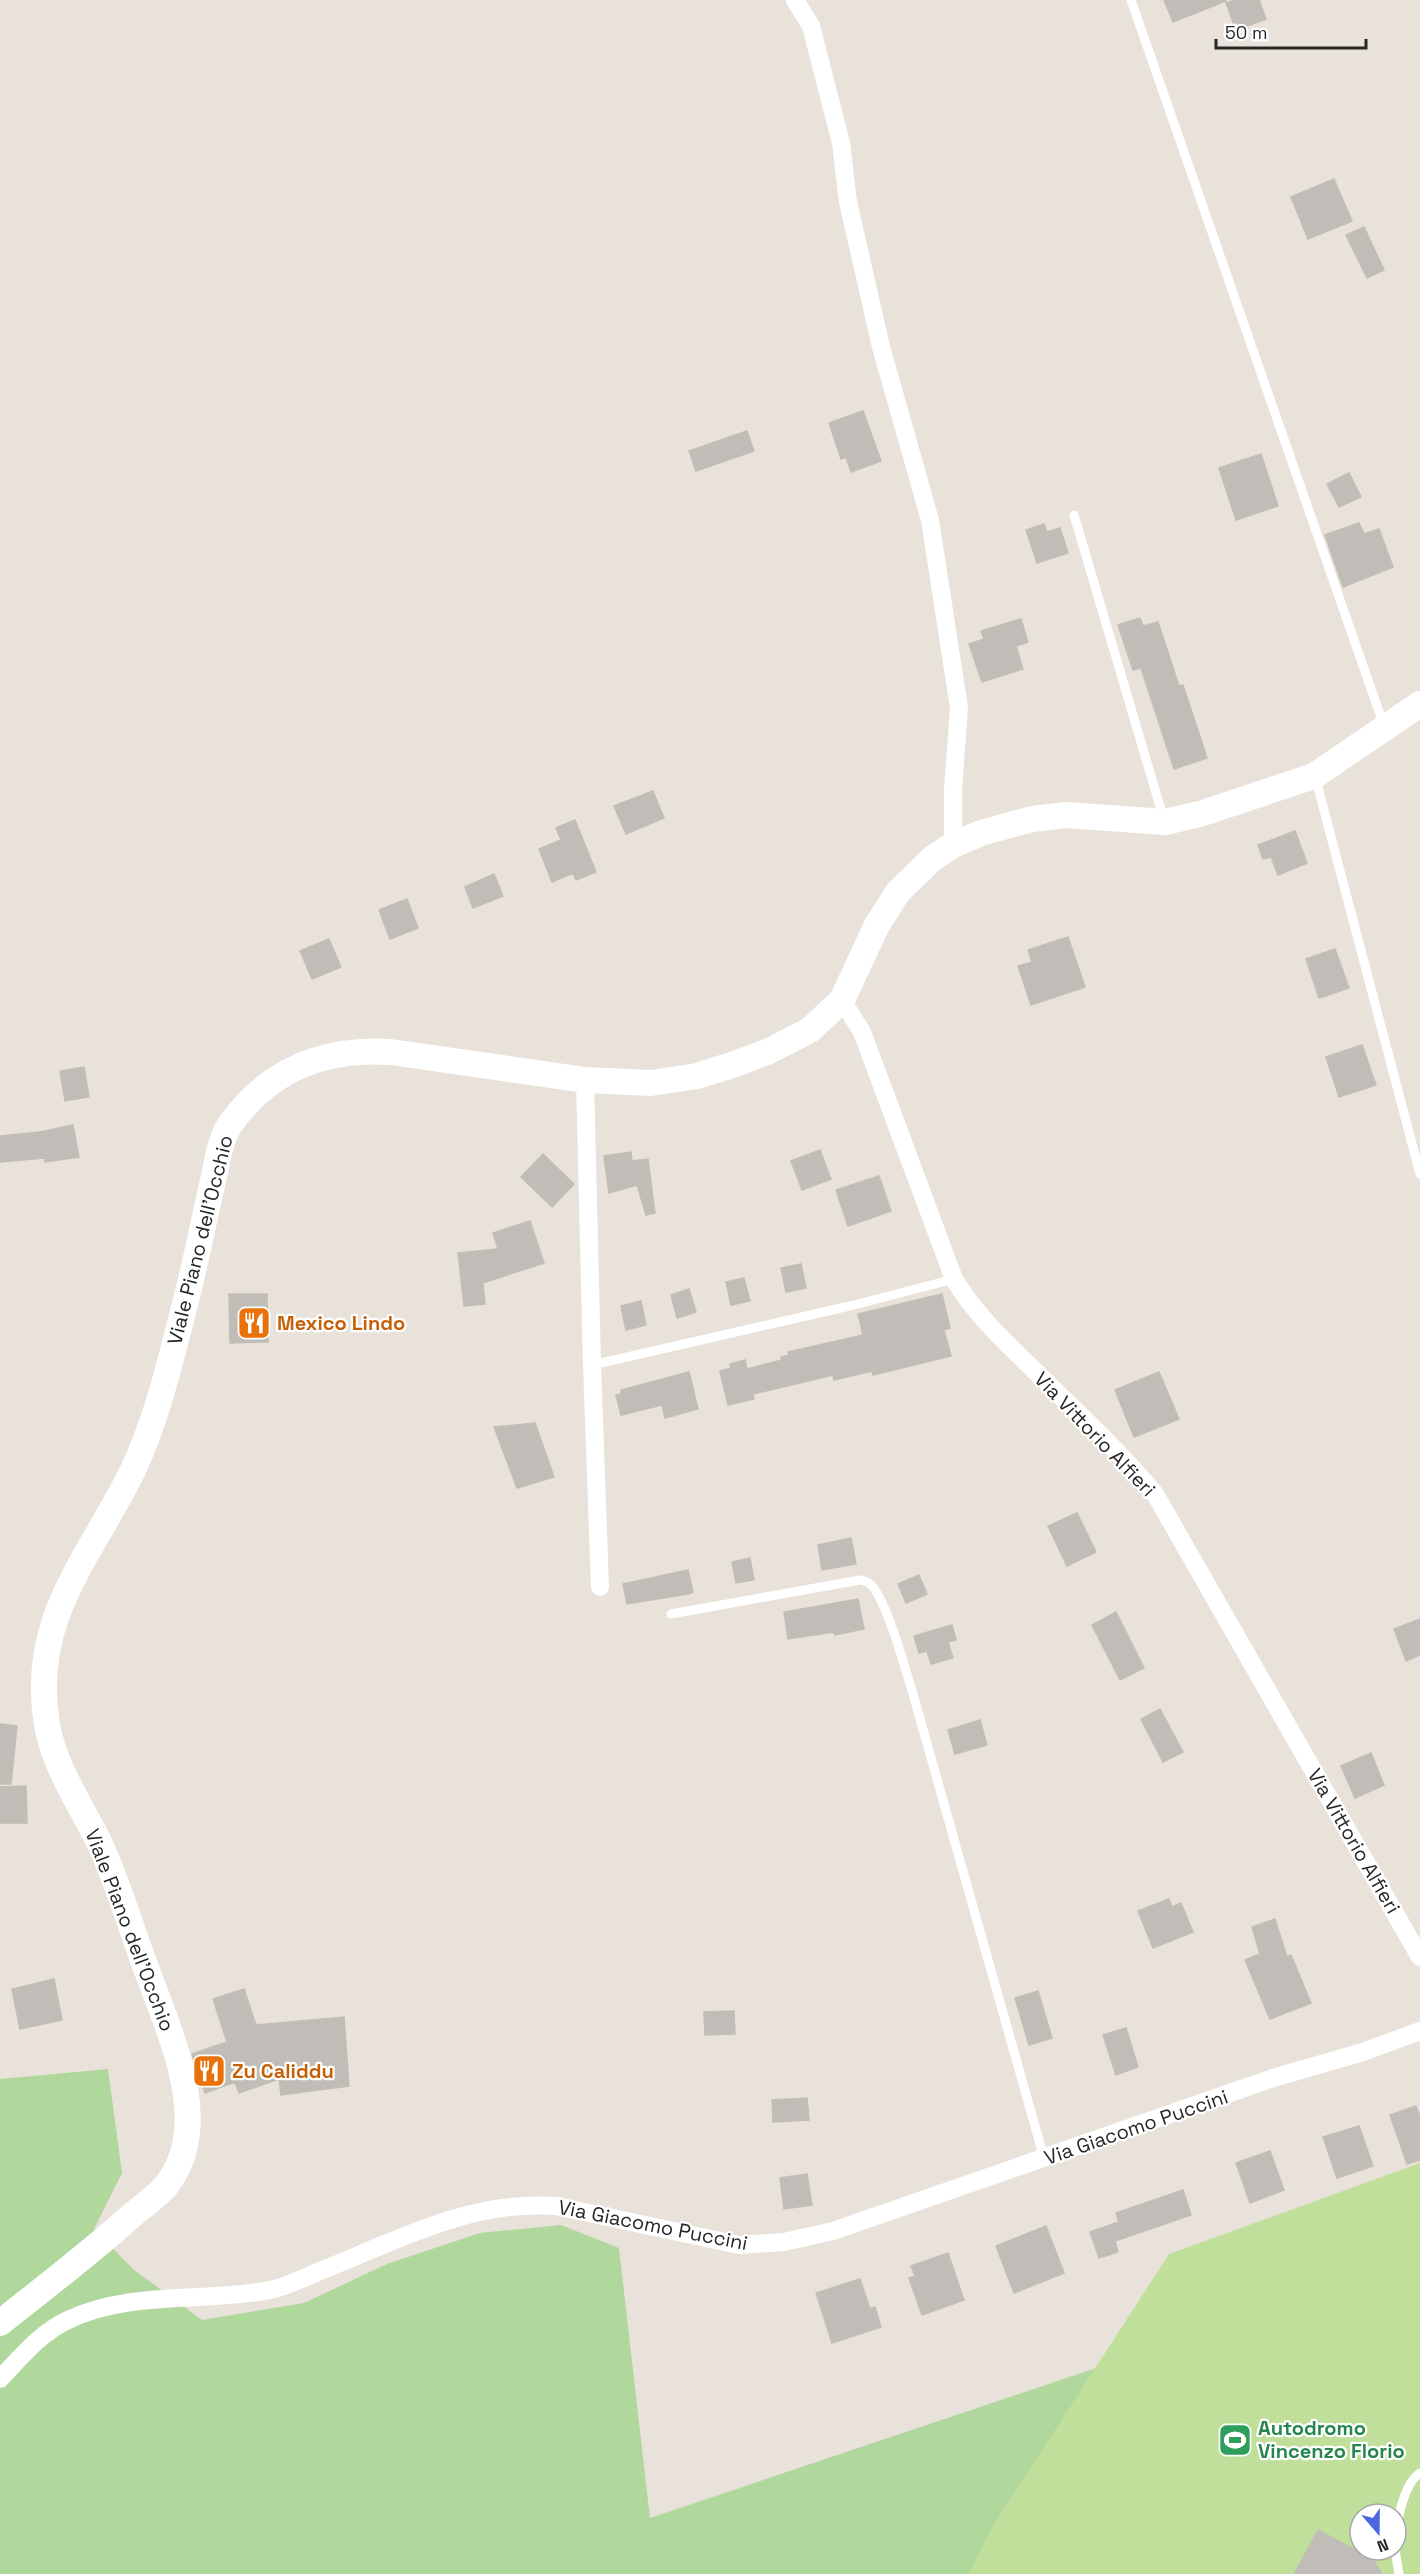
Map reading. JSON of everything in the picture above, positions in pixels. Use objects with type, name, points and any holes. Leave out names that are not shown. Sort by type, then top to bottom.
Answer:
[{"type":"main road","name":"Viale Piano dell'Occhio","points":[[0,2323],[113,2233],[165,2186],[181,2164],[187,2139],[182,2068],[110,1869],[57,1758],[47,1727],[46,1657],[53,1622],[80,1563],[133,1469],[161,1395],[227,1128],[254,1095],[293,1068],[313,1060],[364,1050],[585,1080],[651,1083],[706,1072],[767,1052],[810,1030],[842,1000],[878,925],[898,892],[933,858],[953,845],[1001,827],[1055,817],[1165,822],[1200,814],[1314,776],[1420,704]]},
{"type":"street","points":[[795,0],[811,26],[841,143],[848,202],[881,347],[930,520],[958,708],[953,789],[953,845]]},
{"type":"street","name":"Via Vittorio Alfieri","points":[[842,1000],[862,1032],[954,1280],[969,1304],[998,1335],[1134,1469],[1155,1494],[1420,1957]]},
{"type":"street","points":[[585,1080],[600,1587]]},
{"type":"street","name":"Via Giacomo Puccini","points":[[0,2379],[44,2334],[68,2320],[94,2310],[121,2303],[273,2289],[446,2220],[475,2211],[528,2204],[556,2206],[739,2245],[784,2242],[833,2230],[1420,2031]]},
{"type":"lane","points":[[1131,0],[1385,729]]},
{"type":"lane","points":[[1074,515],[1165,822]]},
{"type":"lane","points":[[1314,776],[1420,1174]]},
{"type":"lane","points":[[592,1365],[954,1280]]},
{"type":"lane","points":[[670,1614],[860,1580],[868,1583],[876,1593],[913,1694],[1044,2159]]},
{"type":"lane","points":[[1404,2502],[1414,2477],[1420,2474]]},
{"type":"green space","points":[[108,2069],[122,2173],[94,2229],[133,2269],[202,2320],[304,2303],[387,2264],[480,2233],[561,2225],[619,2248],[650,2518],[1096,2368],[1002,2512],[973,2574],[0,2574],[0,2079]]},
{"type":"green space","name":"Autodromo Vincenzo Florio","points":[[1420,2163],[1420,2574],[969,2574],[990,2531],[1169,2254]]},
{"type":"building","points":[[1164,0],[1226,0],[1226,1],[1173,22]]},
{"type":"building","points":[[1235,0],[1259,0],[1266,19],[1236,30],[1226,3]]},
{"type":"building","points":[[1334,179],[1352,221],[1308,239],[1291,197]]},
{"type":"building","points":[[1364,227],[1384,270],[1367,278],[1346,235]]},
{"type":"building","points":[[863,411],[881,461],[851,472],[846,457],[841,459],[829,423]]},
{"type":"building","points":[[747,431],[754,451],[696,471],[689,451]]},
{"type":"building","points":[[1261,454],[1278,506],[1236,520],[1219,468]]},
{"type":"building","points":[[1349,473],[1361,497],[1339,507],[1327,484]]},
{"type":"building","points":[[1359,523],[1364,534],[1379,529],[1393,567],[1343,587],[1325,535]]},
{"type":"building","points":[[1044,524],[1047,532],[1060,528],[1068,553],[1037,563],[1026,530]]},
{"type":"building","points":[[1140,618],[1143,626],[1158,622],[1179,686],[1183,685],[1207,758],[1174,769],[1141,668],[1133,670],[1118,625]]},
{"type":"building","points":[[1021,619],[1028,642],[1016,646],[1023,669],[982,682],[969,644],[984,639],[981,631]]},
{"type":"building","points":[[653,791],[664,818],[626,834],[614,806]]},
{"type":"building","points":[[575,820],[596,872],[576,880],[573,873],[552,882],[539,849],[561,840],[556,828]]},
{"type":"building","points":[[1295,831],[1307,863],[1278,875],[1271,857],[1263,859],[1258,845]]},
{"type":"building","points":[[494,874],[503,896],[473,908],[465,887]]},
{"type":"building","points":[[407,899],[418,928],[390,939],[379,910]]},
{"type":"building","points":[[1068,937],[1085,987],[1031,1005],[1018,966],[1032,962],[1028,950]]},
{"type":"building","points":[[329,939],[341,967],[312,979],[300,951]]},
{"type":"building","points":[[1335,949],[1349,988],[1319,998],[1306,959]]},
{"type":"building","points":[[1362,1045],[1376,1085],[1339,1097],[1326,1057]]},
{"type":"building","points":[[84,1067],[89,1097],[65,1101],[60,1071]]},
{"type":"building","points":[[73,1125],[79,1157],[45,1162],[45,1158],[0,1162],[0,1136],[40,1132]]},
{"type":"building","points":[[820,1150],[831,1179],[802,1190],[791,1161]]},
{"type":"building","points":[[631,1152],[632,1161],[648,1159],[655,1213],[646,1215],[637,1185],[609,1193],[604,1156]]},
{"type":"building","points":[[543,1154],[574,1184],[552,1207],[521,1177]]},
{"type":"building","points":[[879,1176],[891,1211],[848,1226],[836,1190]]},
{"type":"building","points":[[530,1221],[544,1263],[483,1283],[485,1304],[464,1306],[458,1253],[498,1249],[493,1233]]},
{"type":"building","points":[[801,1264],[806,1288],[786,1292],[781,1268]]},
{"type":"building","points":[[744,1278],[750,1301],[731,1305],[726,1282]]},
{"type":"building","points":[[689,1289],[696,1312],[677,1318],[671,1295]]},
{"type":"building","points":[[229,1294],[267,1294],[268,1342],[230,1343]]},
{"type":"building","points":[[942,1294],[950,1328],[944,1330],[951,1356],[873,1375],[872,1371],[834,1380],[833,1375],[753,1394],[754,1399],[728,1405],[720,1371],[731,1368],[730,1364],[745,1360],[747,1369],[782,1360],[781,1357],[789,1355],[788,1352],[863,1335],[858,1314]]},
{"type":"building","points":[[641,1301],[646,1325],[626,1330],[621,1306]]},
{"type":"building","points":[[689,1372],[698,1409],[665,1418],[662,1405],[621,1415],[616,1395],[621,1394],[621,1390]]},
{"type":"building","points":[[1159,1372],[1179,1419],[1134,1437],[1115,1390]]},
{"type":"building","points":[[535,1423],[554,1477],[517,1488],[494,1427]]},
{"type":"building","points":[[1077,1513],[1096,1552],[1067,1566],[1048,1526]]},
{"type":"building","points":[[851,1538],[856,1564],[822,1570],[818,1545]]},
{"type":"building","points":[[750,1558],[754,1580],[736,1583],[732,1562]]},
{"type":"building","points":[[688,1570],[693,1592],[627,1604],[623,1584]]},
{"type":"building","points":[[919,1575],[927,1594],[906,1603],[898,1584]]},
{"type":"building","points":[[858,1599],[864,1629],[835,1635],[834,1632],[788,1639],[784,1612]]},
{"type":"building","points":[[1116,1612],[1144,1668],[1120,1680],[1092,1625]]},
{"type":"building","points":[[1420,1619],[1420,1655],[1406,1661],[1394,1629]]},
{"type":"building","points":[[952,1625],[956,1640],[948,1642],[953,1658],[931,1664],[927,1651],[919,1653],[914,1636]]},
{"type":"building","points":[[1160,1709],[1183,1752],[1163,1762],[1141,1719]]},
{"type":"building","points":[[980,1720],[987,1745],[955,1754],[948,1730]]},
{"type":"building","points":[[0,1724],[17,1726],[11,1784],[0,1784]]},
{"type":"building","points":[[1371,1753],[1384,1785],[1355,1798],[1341,1766]]},
{"type":"building","points":[[26,1786],[27,1823],[0,1823],[0,1787]]},
{"type":"building","points":[[1169,1899],[1172,1907],[1181,1903],[1193,1932],[1153,1948],[1138,1911]]},
{"type":"building","points":[[1275,1919],[1287,1957],[1291,1955],[1311,2003],[1270,2019],[1245,1960],[1260,1954],[1252,1927]]},
{"type":"building","points":[[54,1979],[62,2020],[20,2029],[12,1989]]},
{"type":"building","points":[[244,1989],[256,2025],[344,2017],[349,2086],[281,2095],[279,2079],[239,2093],[235,2082],[205,2093],[192,2054],[227,2042],[213,1999]]},
{"type":"building","points":[[1038,1991],[1052,2038],[1029,2045],[1015,1998]]},
{"type":"building","points":[[734,2011],[735,2034],[705,2035],[704,2012]]},
{"type":"building","points":[[1126,2028],[1138,2067],[1116,2075],[1103,2035]]},
{"type":"building","points":[[807,2098],[809,2120],[773,2122],[772,2100]]},
{"type":"building","points":[[1416,2106],[1420,2117],[1420,2160],[1407,2164],[1390,2115]]},
{"type":"building","points":[[1359,2126],[1373,2166],[1337,2178],[1323,2137]]},
{"type":"building","points":[[1270,2151],[1284,2190],[1250,2203],[1236,2163]]},
{"type":"building","points":[[807,2174],[812,2205],[784,2209],[780,2178]]},
{"type":"building","points":[[1183,2190],[1191,2215],[1115,2241],[1118,2252],[1099,2258],[1090,2232],[1119,2222],[1116,2213]]},
{"type":"building","points":[[1046,2226],[1064,2273],[1014,2293],[996,2246]]},
{"type":"building","points":[[948,2253],[964,2300],[922,2315],[909,2278],[915,2276],[911,2266]]},
{"type":"building","points":[[860,2279],[870,2309],[875,2307],[881,2327],[832,2343],[816,2293]]},
{"type":"building","points":[[1318,2530],[1348,2546],[1348,2562],[1375,2562],[1382,2574],[1294,2574]]},
{"type":"place","name":"Mexico Lindo","points":[[254,1323]]},
{"type":"place","name":"Zu Caliddu","points":[[209,2071]]},
{"type":"place","name":"Autodromo Vincenzo Florio","points":[[1235,2440]]}]
